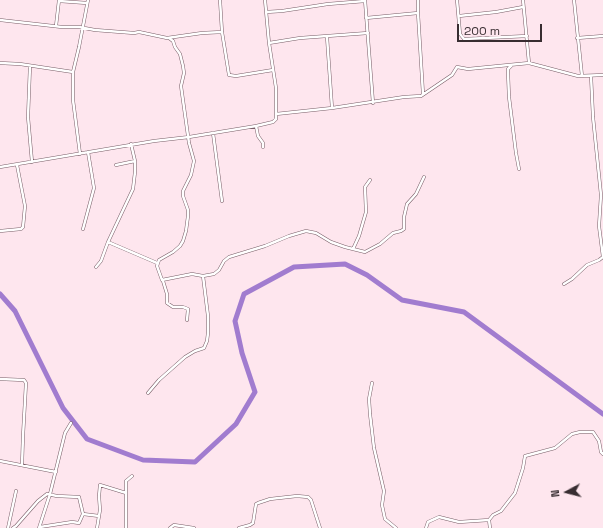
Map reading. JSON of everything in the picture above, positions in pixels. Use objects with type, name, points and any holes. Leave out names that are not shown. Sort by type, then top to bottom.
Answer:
[{"type":"street","points":[[220,0],[222,32],[228,71],[231,76],[273,70]]},
{"type":"street","points":[[0,167],[131,144],[189,138],[273,122],[276,119],[276,88],[269,43],[265,0]]},
{"type":"street","points":[[418,0],[423,94]]},
{"type":"street","points":[[458,0],[460,34],[461,37],[466,40],[527,36]]},
{"type":"street","points":[[523,0],[529,63]]},
{"type":"street","points":[[574,0],[582,76]]},
{"type":"street","points":[[56,26],[59,1],[88,2],[84,28],[73,72],[73,100],[80,154]]},
{"type":"street","points":[[266,12],[365,1],[373,103]]},
{"type":"street","points":[[459,16],[523,7]]},
{"type":"street","points":[[366,18],[418,12]]},
{"type":"street","points":[[0,20],[134,33],[140,32],[169,38],[202,33],[222,32]]},
{"type":"street","points":[[269,43],[300,38],[368,33]]},
{"type":"street","points":[[577,38],[603,36]]},
{"type":"street","points":[[327,37],[332,108]]},
{"type":"street","points":[[157,262],[180,246],[186,231],[188,210],[183,196],[183,191],[191,175],[194,161],[189,143],[181,86],[184,72],[180,54],[173,41],[169,38]]},
{"type":"street","points":[[0,63],[7,62],[73,72]]},
{"type":"street","points":[[276,114],[373,103],[423,94],[452,75],[457,68],[468,69],[529,63],[578,76],[603,76]]},
{"type":"street","points":[[512,65],[508,69],[509,97],[519,169]]},
{"type":"street","points":[[30,66],[28,117],[32,162]]},
{"type":"street","points":[[564,284],[572,279],[587,265],[603,257],[599,226],[601,195],[593,117],[591,76]]},
{"type":"street","points":[[256,126],[258,136],[264,143],[263,147]]},
{"type":"street","points":[[212,133],[222,201]]},
{"type":"street","points":[[96,267],[101,261],[108,242],[133,189],[135,161],[131,144]]},
{"type":"street","points":[[83,229],[94,189],[92,168],[88,152]]},
{"type":"street","points":[[116,165],[135,161]]},
{"type":"street","points":[[0,231],[21,229],[24,224],[25,206],[17,164]]},
{"type":"street","points":[[163,281],[192,274],[203,276],[214,274],[229,257],[306,231],[316,233],[338,244],[364,252],[380,244],[393,233],[402,230],[404,227],[404,217],[407,204],[417,191],[424,177]]},
{"type":"street","points":[[353,249],[359,236],[366,212],[366,188],[370,180]]},
{"type":"street","points":[[108,242],[157,262]]},
{"type":"street","points":[[157,262],[161,280],[163,281],[167,294],[167,302],[173,307],[188,309],[187,320]]},
{"type":"street","points":[[148,393],[159,380],[185,357],[205,347],[208,333],[208,316],[203,276]]},
{"type":"street","points":[[0,379],[24,380],[26,383],[22,465]]},
{"type":"street","points":[[372,383],[369,399],[370,414],[374,448],[384,491],[382,505],[385,519],[396,528]]},
{"type":"street","points":[[13,528],[45,494],[50,494],[57,496],[80,498],[83,514],[80,522],[39,528],[50,494],[65,433],[71,423]]},
{"type":"street","points":[[490,528],[490,520],[493,515],[502,510],[515,493],[526,456],[555,448],[572,434],[586,431],[593,432],[599,441],[601,452],[603,454]]},
{"type":"street","points":[[0,461],[56,472]]},
{"type":"street","points":[[126,528],[126,481],[132,476]]},
{"type":"street","points":[[96,528],[99,516],[100,485],[126,493]]},
{"type":"street","points":[[8,528],[16,491]]},
{"type":"street","points":[[239,528],[253,523],[256,504],[270,499],[297,496],[308,497],[311,500],[320,528]]},
{"type":"street","points":[[83,514],[99,516]]},
{"type":"street","points":[[426,528],[428,522],[439,517],[459,522],[490,520]]},
{"type":"street","points":[[72,522],[72,528]]},
{"type":"street","points":[[170,528],[174,525],[194,528]]},
{"type":"waterway","points":[[0,294],[15,311],[63,408],[87,439],[143,460],[195,462],[236,424],[255,392],[242,353],[235,321],[244,294],[294,267],[345,264],[367,275],[402,300],[464,312],[603,414]]}]
